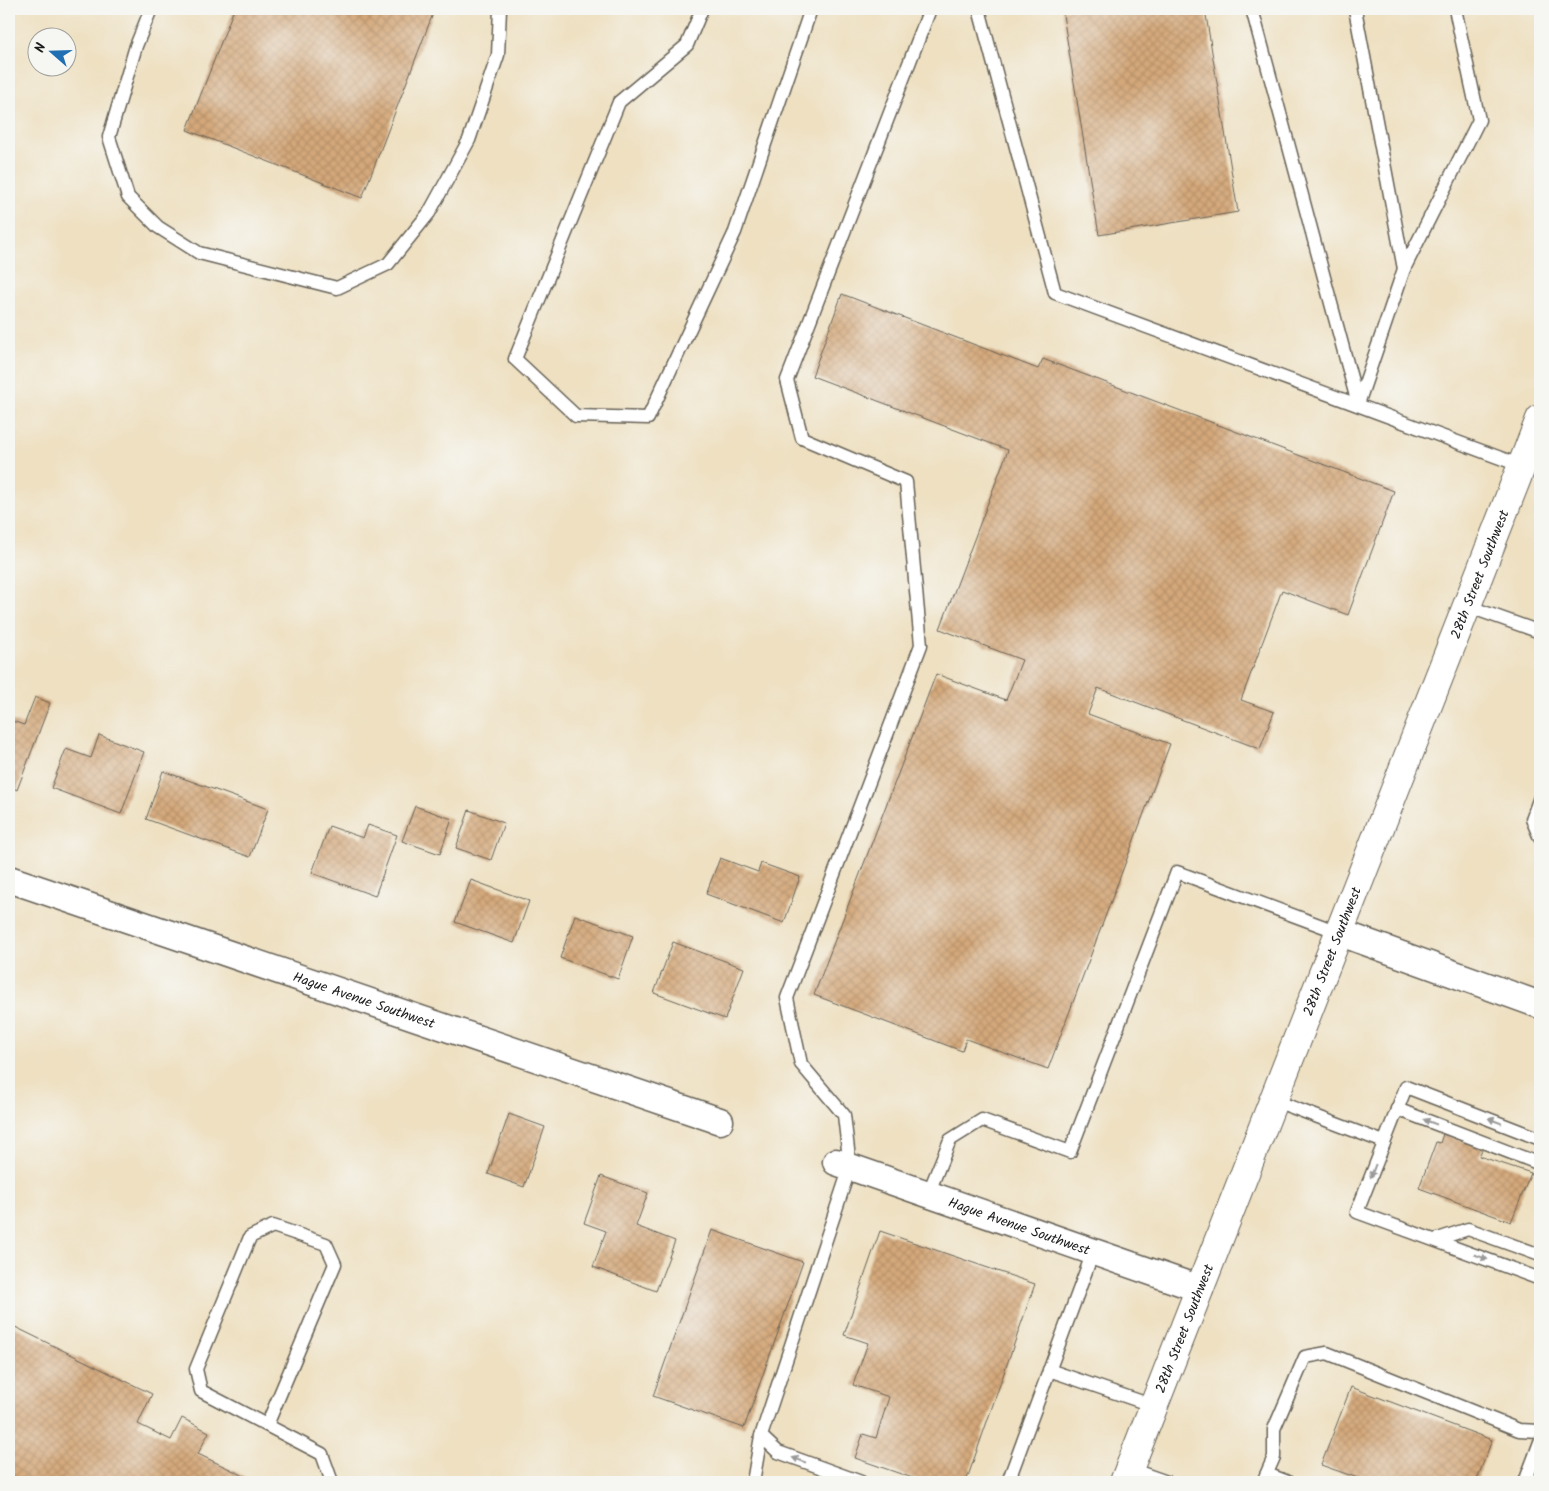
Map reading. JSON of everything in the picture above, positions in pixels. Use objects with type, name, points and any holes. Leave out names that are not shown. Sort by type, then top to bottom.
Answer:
[{"type":"main road","name":"28th Street Southwest","points":[[1127,1476],[1540,419]]},
{"type":"street","name":"Hague Avenue Southwest","points":[[9,879],[720,1121]]},
{"type":"street","points":[[1338,932],[1540,1005]]},
{"type":"street","name":"Hague Avenue Southwest","points":[[843,1165],[1200,1289]]},
{"type":"lane","points":[[151,9],[136,46],[108,137],[128,197],[158,227],[199,253],[337,288],[388,264],[429,213],[469,140],[498,55],[500,9]]},
{"type":"lane","points":[[702,9],[687,46],[619,102],[514,360],[576,416],[648,418],[735,232],[811,9]]},
{"type":"lane","points":[[753,1482],[761,1436],[843,1165],[844,1115],[800,1064],[787,998],[921,645],[906,482],[802,438],[786,380],[930,9]]},
{"type":"lane","points":[[978,9],[1055,293],[1522,466]]},
{"type":"lane","points":[[1252,9],[1358,404]]},
{"type":"lane","points":[[1355,9],[1404,269]]},
{"type":"lane","points":[[1358,404],[1404,269],[1479,120],[1455,9]]},
{"type":"lane","points":[[1467,606],[1540,632]]},
{"type":"lane","points":[[1540,797],[1532,819],[1540,838]]},
{"type":"lane","points":[[928,1194],[950,1140],[982,1120],[1070,1152],[1177,872],[1338,932]]},
{"type":"lane","points":[[1540,1139],[1406,1087],[1357,1212],[1540,1279]]},
{"type":"lane","points":[[1273,1100],[1384,1142]]},
{"type":"lane","points":[[1397,1109],[1540,1164]]},
{"type":"lane","points":[[267,1425],[335,1264],[326,1244],[273,1226],[250,1238],[196,1369],[201,1391],[322,1454],[332,1482]]},
{"type":"lane","points":[[1435,1240],[1468,1229],[1540,1255]]},
{"type":"lane","points":[[1008,1482],[1093,1252]]},
{"type":"lane","points":[[1288,1482],[1265,1478],[1274,1457],[1274,1429],[1305,1357],[1327,1353],[1519,1430],[1540,1431]]},
{"type":"lane","points":[[1049,1370],[1154,1406]]},
{"type":"lane","points":[[761,1436],[778,1452],[862,1482]]},
{"type":"lane","points":[[1525,1482],[1540,1442]]},
{"type":"lane","points":[[1127,1476],[1167,1482]]},
{"type":"building","points":[[234,9],[429,9],[434,11],[362,198],[187,130]]},
{"type":"building","points":[[1062,9],[1205,9],[1238,212],[1099,235]]},
{"type":"building","points":[[842,294],[1038,369],[1043,359],[1394,491],[1348,615],[1282,590],[1241,700],[1274,712],[1260,749],[1098,688],[1088,714],[1170,744],[1048,1069],[966,1039],[962,1051],[814,995],[936,674],[1006,700],[1022,660],[940,629],[1008,450],[812,376]]},
{"type":"building","points":[[35,697],[50,703],[17,790],[9,786],[9,720],[24,725]]},
{"type":"building","points":[[99,735],[144,752],[121,814],[51,788],[66,749],[91,758]]},
{"type":"building","points":[[163,771],[268,809],[250,857],[146,819]]},
{"type":"building","points":[[415,806],[452,819],[440,854],[402,841]]},
{"type":"building","points":[[469,810],[504,823],[491,860],[456,848]]},
{"type":"building","points":[[368,825],[397,835],[375,896],[312,873],[329,826],[363,838]]},
{"type":"building","points":[[720,858],[758,872],[761,863],[800,877],[784,923],[706,894]]},
{"type":"building","points":[[471,880],[529,901],[514,943],[455,922]]},
{"type":"building","points":[[575,915],[633,936],[618,979],[560,958]]},
{"type":"building","points":[[673,942],[744,968],[725,1019],[654,993]]},
{"type":"building","points":[[509,1114],[545,1127],[524,1187],[488,1174]]},
{"type":"building","points":[[1443,1134],[1483,1148],[1479,1156],[1531,1173],[1511,1222],[1419,1188],[1436,1142],[1440,1143]]},
{"type":"building","points":[[601,1176],[648,1193],[636,1226],[675,1241],[656,1291],[593,1267],[606,1231],[584,1223]]},
{"type":"building","points":[[712,1230],[803,1262],[744,1428],[653,1396]]},
{"type":"building","points":[[880,1231],[1035,1284],[966,1482],[924,1482],[855,1458],[863,1434],[876,1438],[889,1397],[853,1385],[868,1343],[844,1335]]},
{"type":"building","points":[[9,1324],[152,1394],[138,1424],[171,1440],[182,1418],[209,1432],[198,1454],[257,1482],[9,1482]]},
{"type":"building","points":[[1351,1387],[1492,1440],[1476,1482],[1369,1482],[1321,1465]]}]
